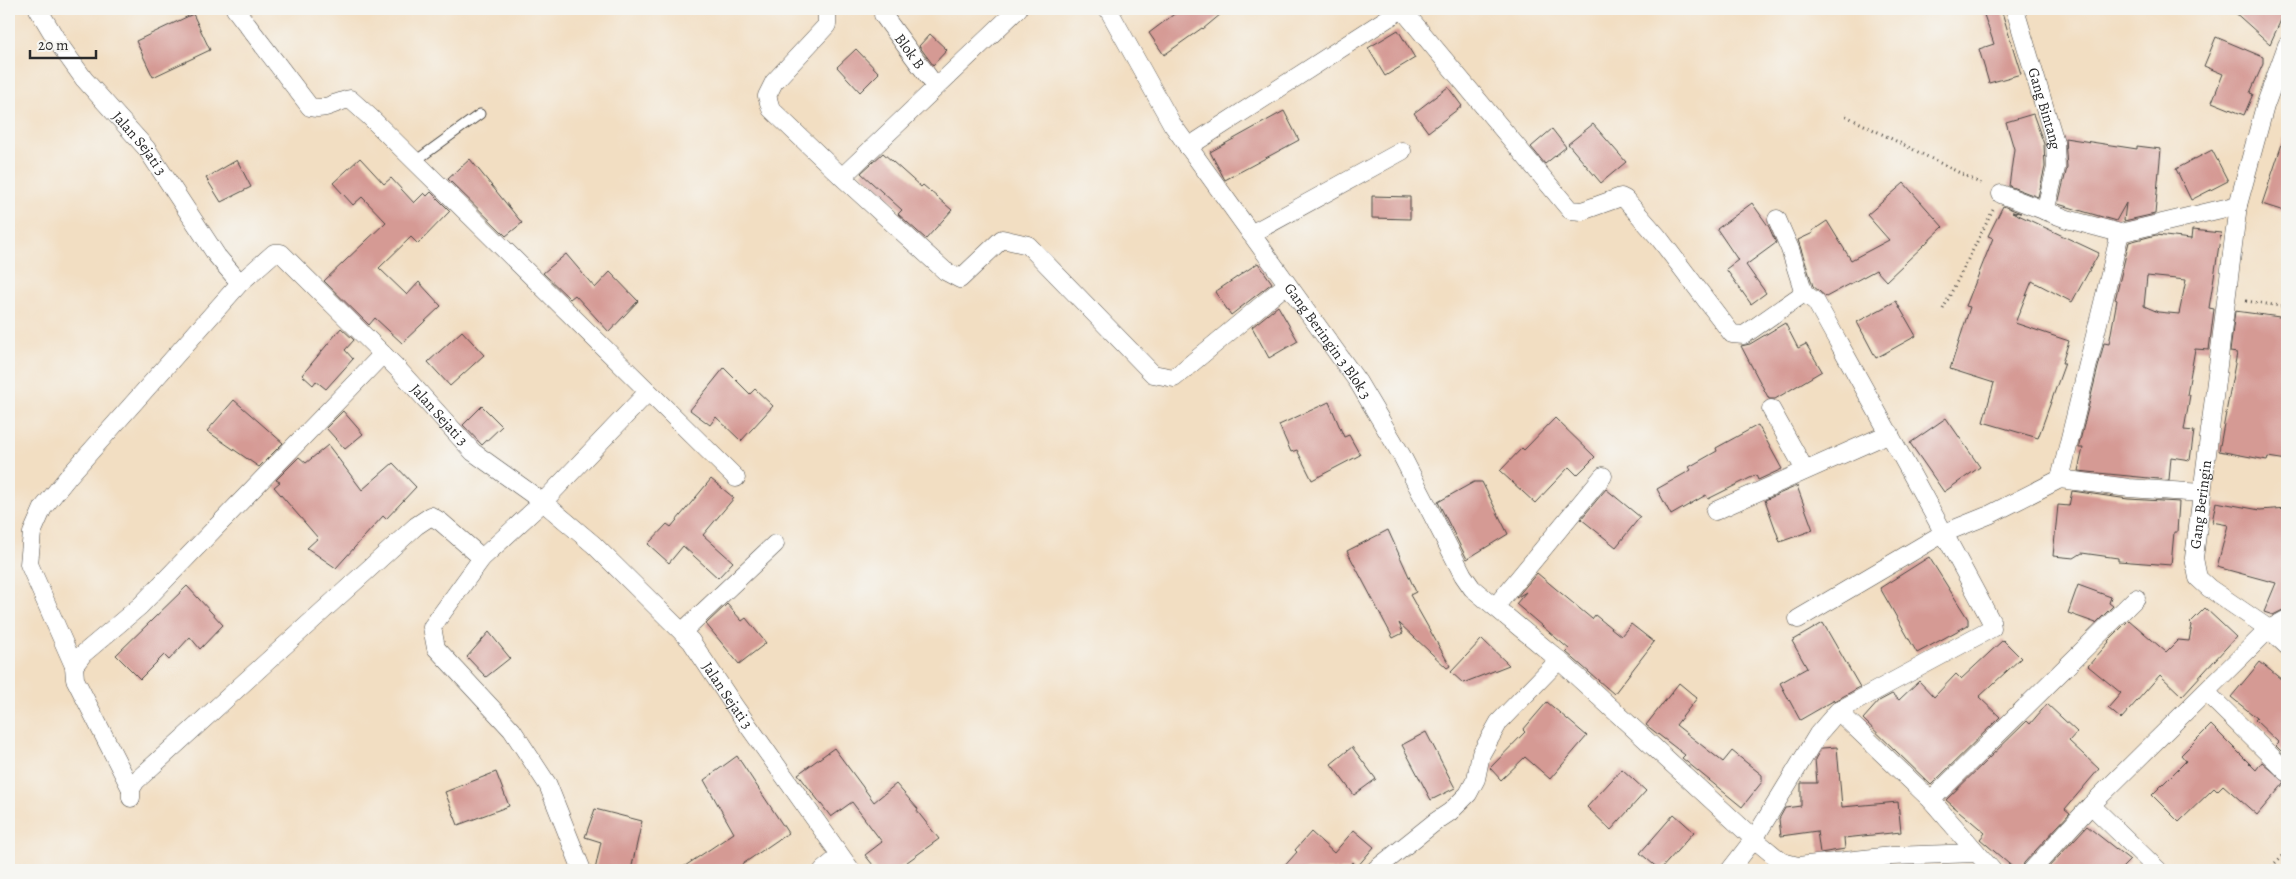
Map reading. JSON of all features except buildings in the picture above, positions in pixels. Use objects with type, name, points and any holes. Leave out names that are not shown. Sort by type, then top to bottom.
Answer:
[{"type":"street","name":"Jalan Sejati 3","points":[[38,9],[59,44],[84,79],[146,148],[217,256],[240,283],[272,256],[280,253],[383,354],[473,452],[543,502],[594,544],[691,641],[851,870]]},
{"type":"street","points":[[235,9],[310,107],[321,110],[340,101],[350,100],[370,117],[736,478]]},
{"type":"street","points":[[827,9],[827,24],[774,82],[767,96],[771,109],[945,271],[960,279],[1002,239],[1028,245],[1153,374],[1174,378],[1287,284]]},
{"type":"street","points":[[842,177],[1018,9]]},
{"type":"street","name":"Gang Beringin 3 Blok 3","points":[[1108,9],[1172,124],[1358,382],[1402,456],[1463,575],[1472,588],[1559,660],[1754,839],[1782,862],[1798,866],[1892,856],[1976,853]]},
{"type":"street","points":[[1188,147],[1402,9],[1570,210],[1582,211],[1621,197],[1625,199],[1659,238],[1732,334],[1744,335],[1804,293]]},
{"type":"street","name":"Gang Bintang","points":[[2017,9],[2016,13],[2055,142],[2056,168],[2045,211]]},
{"type":"street","name":"Blok B","points":[[883,15],[936,87]]},
{"type":"street","name":"Gang Beringin","points":[[2287,45],[2265,106],[2238,205],[2228,298],[2194,558],[2198,578],[2209,588],[2269,629],[2287,646]]},
{"type":"street","points":[[1251,234],[1402,151]]},
{"type":"street","points":[[2001,194],[2067,219],[2120,232],[2238,205]]},
{"type":"street","points":[[1730,870],[1754,839],[1818,734],[1838,711],[1992,628],[1991,621],[1890,433],[1816,302],[1804,293],[1790,249],[1777,219]]},
{"type":"street","points":[[2060,479],[2120,232]]},
{"type":"street","points":[[240,283],[68,477],[43,508],[32,532],[29,564],[74,666],[75,679],[131,795],[136,781],[416,526],[430,516],[482,558]]},
{"type":"street","points":[[74,666],[83,654],[140,606],[383,354]]},
{"type":"street","points":[[582,870],[548,785],[512,730],[436,648],[432,627],[482,558],[543,502],[648,392]]},
{"type":"street","points":[[1771,409],[1805,470]]},
{"type":"street","points":[[1715,511],[1890,433]]},
{"type":"street","points":[[1495,607],[1603,476]]},
{"type":"street","points":[[1798,620],[1944,533],[1989,515],[2060,479],[2129,488],[2202,493]]},
{"type":"street","points":[[682,632],[775,544]]},
{"type":"street","points":[[1932,800],[2136,598]]},
{"type":"street","points":[[2032,870],[2091,805],[2269,629],[2287,619]]},
{"type":"street","points":[[1375,870],[1450,812],[1468,794],[1476,778],[1481,754],[1499,722],[1559,660]]},
{"type":"street","points":[[2206,692],[2287,772]]},
{"type":"street","points":[[1838,711],[1932,800],[1992,870]]},
{"type":"street","points":[[2091,805],[2158,870]]},
{"type":"street","points":[[823,870],[840,856]]},
{"type":"lane","points":[[414,162],[480,114]]},
{"type":"path","points":[[1846,116],[2001,194],[1943,310]]},
{"type":"path","points":[[2228,298],[2287,307]]},
{"type":"path","points":[[2268,870],[2287,851]]}]
